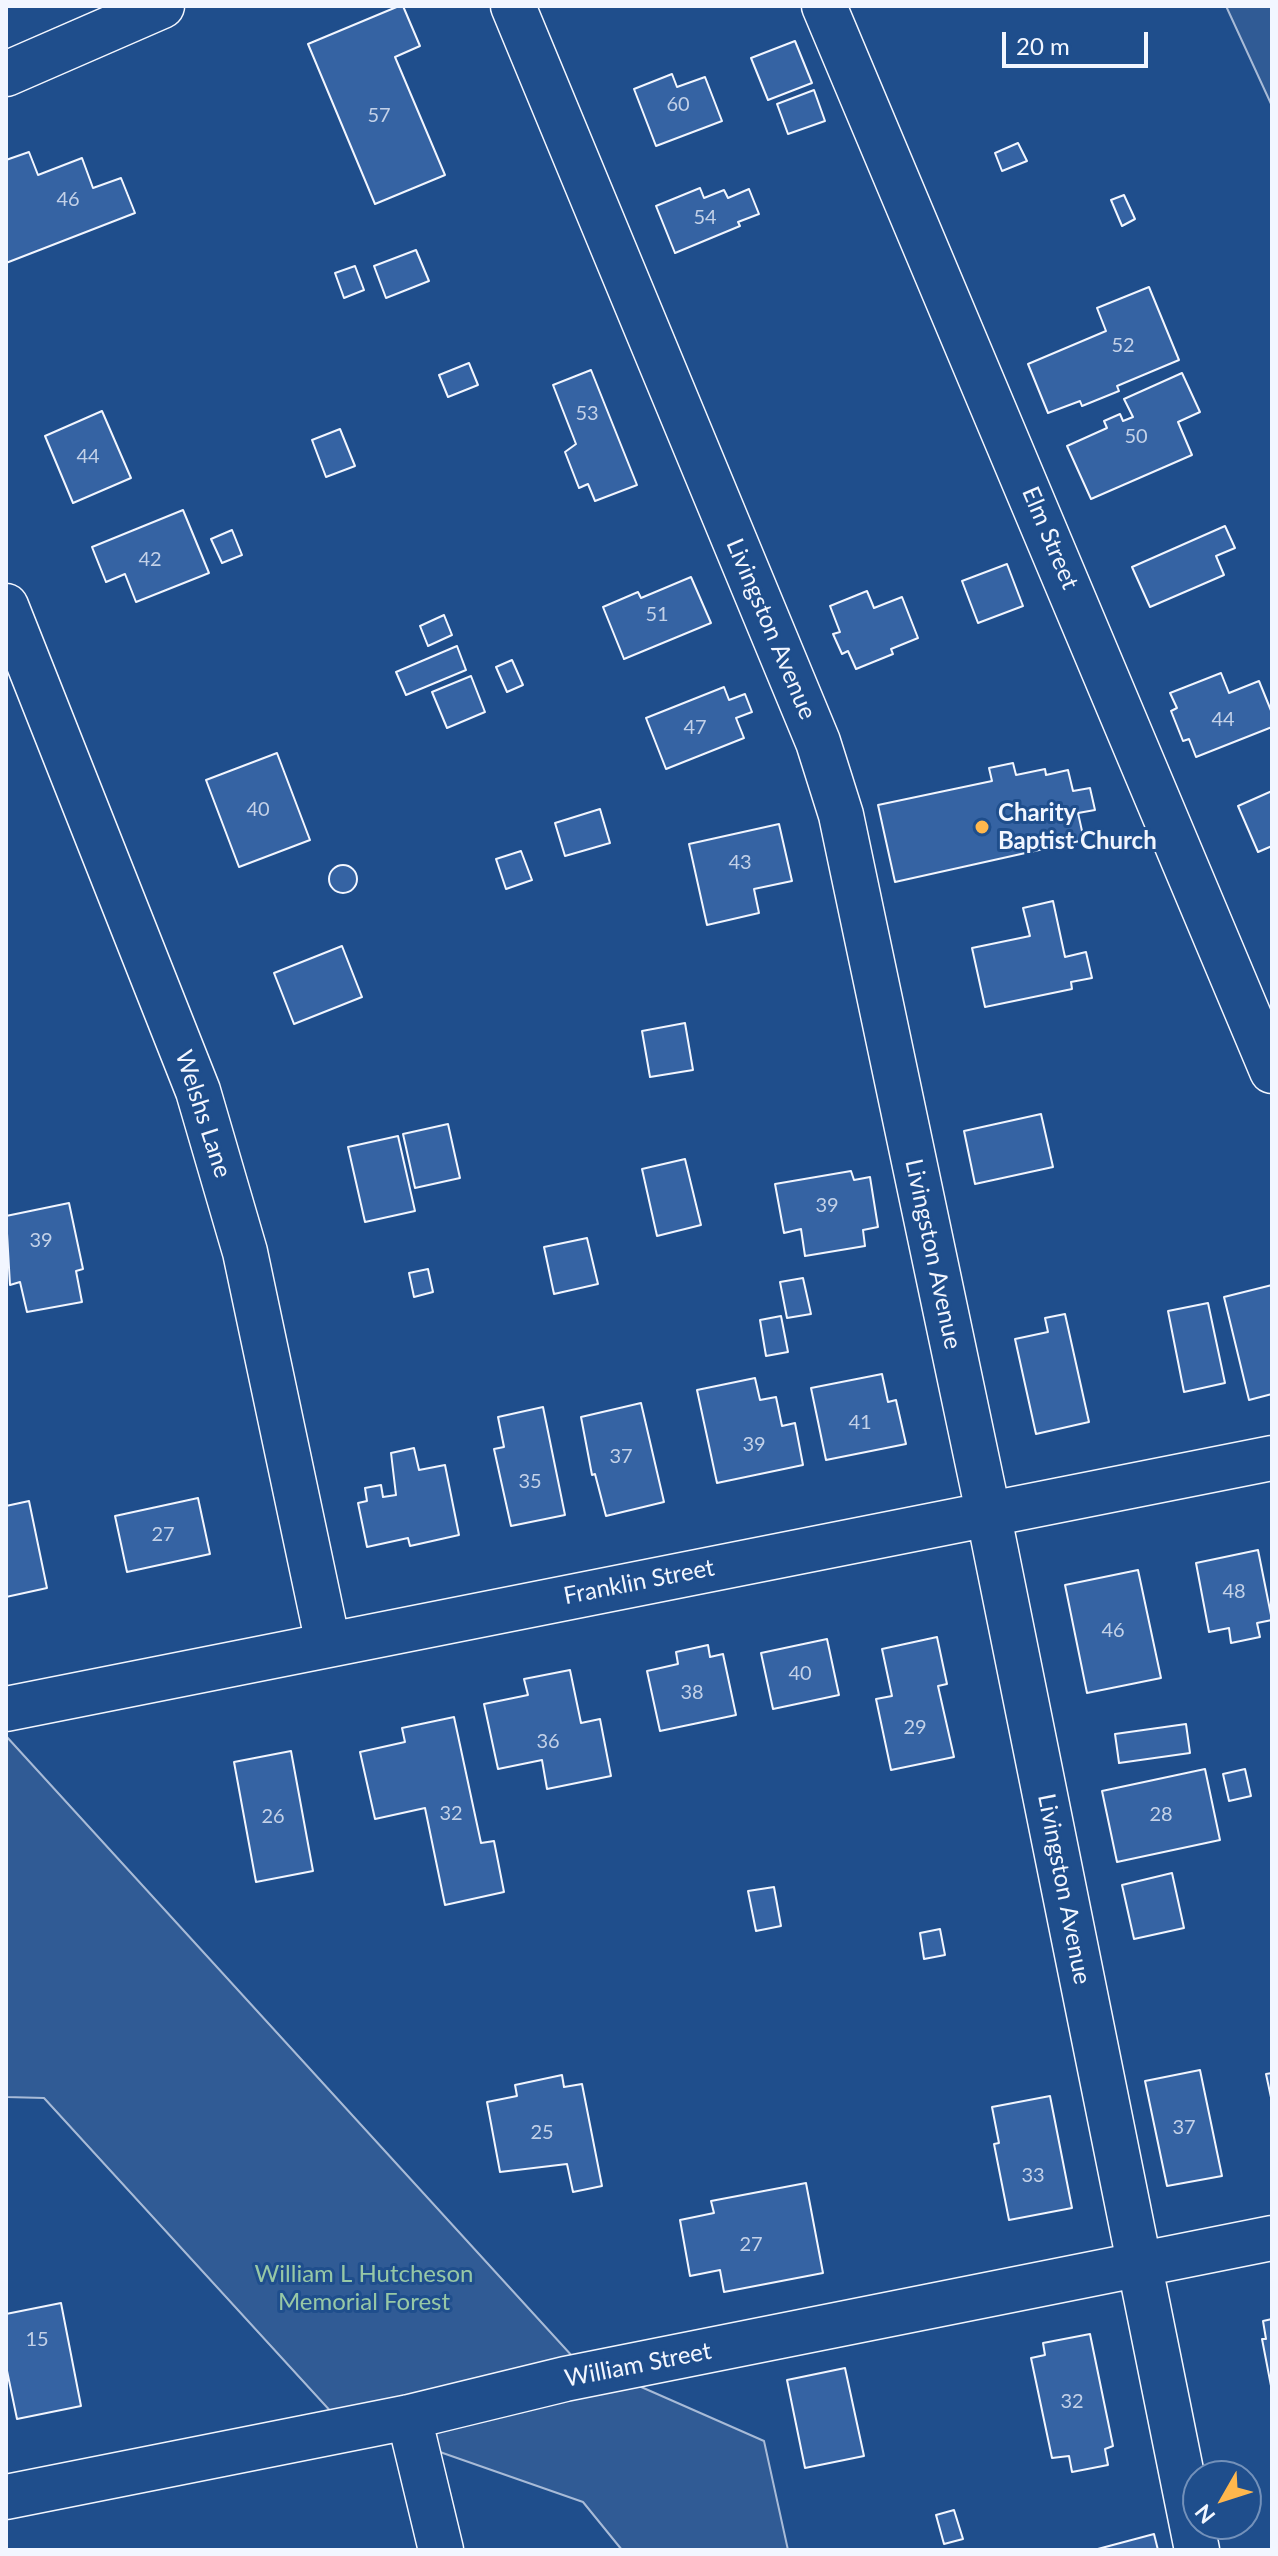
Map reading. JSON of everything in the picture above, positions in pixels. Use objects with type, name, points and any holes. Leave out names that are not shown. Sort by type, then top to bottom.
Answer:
[{"type":"street","points":[[6,74],[162,6]]},
{"type":"street","name":"Livingston Avenue","points":[[513,6],[818,742],[841,815],[988,1512],[1197,2550]]},
{"type":"street","name":"Elm Street","points":[[824,6],[1272,1071]]},
{"type":"street","name":"Welshs Lane","points":[[6,606],[198,1091],[245,1252],[328,1644]]},
{"type":"street","name":"Franklin Street","points":[[6,1709],[1272,1458]]},
{"type":"street","name":"William Street","points":[[6,2497],[409,2417],[565,2379],[1272,2238]]},
{"type":"street","points":[[409,2417],[441,2550]]},
{"type":"green space","points":[[1226,6],[1272,6],[1272,106]]},
{"type":"green space","name":"William L Hutcheson Memorial Forest","points":[[6,1736],[573,2357],[764,2441],[788,2550],[622,2550],[583,2502],[334,2415],[44,2098],[6,2097]]},
{"type":"building","points":[[403,6],[420,46],[395,57],[445,175],[375,204],[308,44]]},
{"type":"building","points":[[795,41],[812,83],[768,100],[751,58]]},
{"type":"building","points":[[672,74],[677,87],[705,77],[722,121],[656,146],[634,89]]},
{"type":"building","points":[[814,90],[825,121],[788,134],[777,104]]},
{"type":"building","points":[[1018,143],[1027,161],[1002,171],[995,153]]},
{"type":"building","points":[[29,152],[38,175],[82,158],[93,188],[121,178],[135,213],[6,263],[6,160]]},
{"type":"building","points":[[700,188],[704,198],[724,190],[728,198],[749,189],[759,214],[738,222],[740,226],[675,253],[656,206]]},
{"type":"building","points":[[1124,195],[1135,219],[1122,226],[1111,200]]},
{"type":"building","points":[[416,250],[429,281],[386,298],[374,266]]},
{"type":"building","points":[[355,266],[364,290],[344,298],[335,273]]},
{"type":"building","points":[[1149,287],[1179,360],[1117,386],[1119,391],[1082,406],[1080,401],[1048,413],[1028,364],[1106,331],[1097,308]]},
{"type":"building","points":[[469,363],[478,385],[448,397],[439,375]]},
{"type":"building","points":[[591,370],[637,485],[595,501],[588,484],[579,488],[565,452],[576,444],[553,385]]},
{"type":"building","points":[[1182,373],[1200,412],[1178,422],[1192,455],[1091,499],[1067,446],[1107,428],[1104,421],[1120,414],[1123,421],[1133,417],[1124,399]]},
{"type":"building","points":[[102,411],[131,478],[73,503],[45,436]]},
{"type":"building","points":[[340,429],[355,466],[326,477],[312,440]]},
{"type":"building","points":[[183,510],[209,573],[136,602],[125,574],[106,582],[92,547]]},
{"type":"building","points":[[1225,526],[1235,548],[1216,556],[1224,575],[1150,607],[1132,567]]},
{"type":"building","points":[[232,530],[242,555],[222,563],[211,539]]},
{"type":"building","points":[[1007,564],[1023,606],[978,623],[962,581]]},
{"type":"building","points":[[691,577],[711,623],[624,659],[603,607],[638,592],[641,598]]},
{"type":"building","points":[[867,591],[874,608],[902,597],[918,638],[891,649],[893,654],[856,669],[848,651],[842,654],[833,634],[840,632],[830,606]]},
{"type":"building","points":[[444,615],[452,635],[428,646],[420,626]]},
{"type":"building","points":[[457,646],[466,670],[406,695],[396,672]]},
{"type":"building","points":[[512,660],[523,685],[507,692],[496,667]]},
{"type":"building","points":[[1221,673],[1229,693],[1259,681],[1272,713],[1272,727],[1196,757],[1189,739],[1183,741],[1171,711],[1177,708],[1170,693]]},
{"type":"building","points":[[471,676],[485,712],[447,728],[432,692]]},
{"type":"building","points":[[724,687],[729,700],[745,694],[752,712],[736,718],[744,738],[666,769],[646,718]]},
{"type":"building","points":[[277,753],[310,840],[239,867],[206,780]]},
{"type":"building","name":"Charity Baptist Church","points":[[1013,763],[1016,775],[1045,769],[1046,775],[1068,770],[1073,791],[1090,788],[1095,810],[1078,813],[1084,840],[895,882],[878,805],[992,781],[989,768]]},
{"type":"building","points":[[1272,791],[1272,846],[1258,852],[1238,806]]},
{"type":"building","points":[[600,809],[610,843],[565,856],[555,823]]},
{"type":"building","points":[[779,824],[792,881],[754,889],[759,913],[707,925],[689,844]]},
{"type":"building","points":[[521,851],[532,880],[506,889],[496,859]]},
{"type":"building","points":[[343,865],[353,869],[357,879],[353,889],[343,893],[333,889],[329,879],[333,869]]},
{"type":"building","points":[[1053,901],[1065,957],[1086,952],[1092,978],[1071,982],[1072,989],[985,1007],[972,948],[1030,936],[1023,908]]},
{"type":"building","points":[[342,946],[362,997],[294,1024],[274,973]]},
{"type":"building","points":[[685,1023],[693,1070],[650,1077],[642,1031]]},
{"type":"building","points":[[1041,1114],[1053,1167],[975,1184],[964,1131]]},
{"type":"building","points":[[448,1124],[460,1178],[415,1188],[403,1134]]},
{"type":"building","points":[[398,1136],[415,1211],[365,1222],[348,1147]]},
{"type":"building","points":[[685,1159],[701,1225],[657,1236],[642,1169]]},
{"type":"building","points":[[851,1171],[854,1180],[870,1177],[878,1227],[863,1230],[865,1246],[805,1256],[801,1229],[784,1233],[775,1184]]},
{"type":"building","points":[[69,1203],[83,1269],[76,1271],[82,1302],[27,1312],[20,1282],[10,1285],[6,1216]]},
{"type":"building","points":[[587,1238],[598,1284],[554,1294],[544,1247]]},
{"type":"building","points":[[428,1269],[433,1292],[414,1297],[409,1273]]},
{"type":"building","points":[[803,1278],[811,1314],[787,1318],[780,1282]]},
{"type":"building","points":[[1272,1285],[1272,1394],[1249,1400],[1224,1297]]},
{"type":"building","points":[[1208,1303],[1225,1383],[1184,1392],[1168,1311]]},
{"type":"building","points":[[1065,1314],[1089,1422],[1036,1434],[1015,1339],[1048,1332],[1045,1318]]},
{"type":"building","points":[[781,1316],[788,1352],[766,1356],[760,1320]]},
{"type":"building","points":[[882,1374],[888,1402],[896,1400],[906,1444],[826,1460],[811,1388]]},
{"type":"building","points":[[755,1378],[760,1400],[776,1397],[782,1426],[795,1423],[803,1465],[717,1483],[697,1390]]},
{"type":"building","points":[[641,1403],[664,1502],[606,1516],[595,1474],[592,1475],[581,1417]]},
{"type":"building","points":[[543,1407],[565,1515],[511,1526],[494,1449],[504,1447],[498,1417]]},
{"type":"building","points":[[414,1448],[419,1470],[445,1465],[459,1535],[410,1546],[408,1538],[367,1547],[358,1503],[367,1501],[365,1488],[381,1485],[383,1497],[396,1495],[391,1453]]},
{"type":"building","points":[[198,1498],[210,1554],[127,1572],[115,1516]]},
{"type":"building","points":[[29,1501],[47,1588],[6,1597],[6,1506]]},
{"type":"building","points":[[1258,1550],[1272,1620],[1257,1623],[1260,1637],[1231,1643],[1229,1628],[1209,1632],[1196,1563]]},
{"type":"building","points":[[1138,1570],[1161,1678],[1087,1693],[1065,1585]]},
{"type":"building","points":[[937,1637],[947,1684],[938,1686],[954,1757],[891,1770],[876,1699],[892,1696],[882,1649]]},
{"type":"building","points":[[827,1639],[839,1695],[773,1709],[761,1653]]},
{"type":"building","points":[[708,1645],[710,1657],[723,1654],[736,1715],[660,1731],[647,1671],[678,1664],[676,1652]]},
{"type":"building","points":[[570,1670],[581,1723],[600,1719],[611,1776],[547,1789],[542,1760],[498,1769],[484,1704],[528,1695],[524,1679]]},
{"type":"building","points":[[454,1717],[481,1843],[494,1841],[504,1892],[445,1905],[425,1808],[375,1819],[360,1752],[405,1742],[402,1728]]},
{"type":"building","points":[[1186,1724],[1190,1753],[1119,1763],[1115,1734]]},
{"type":"building","points":[[291,1751],[313,1871],[256,1882],[234,1762]]},
{"type":"building","points":[[1205,1769],[1220,1840],[1117,1862],[1102,1791]]},
{"type":"building","points":[[1245,1769],[1251,1796],[1229,1801],[1223,1774]]},
{"type":"building","points":[[1172,1873],[1184,1928],[1134,1939],[1122,1885]]},
{"type":"building","points":[[774,1887],[781,1926],[756,1931],[748,1891]]},
{"type":"building","points":[[940,1929],[945,1955],[924,1959],[920,1933]]},
{"type":"building","points":[[1200,2070],[1222,2176],[1167,2186],[1145,2081]]},
{"type":"building","points":[[1272,2073],[1272,2102],[1266,2074]]},
{"type":"building","points":[[562,2075],[564,2087],[582,2084],[602,2186],[573,2192],[567,2164],[500,2172],[487,2102],[517,2096],[515,2085]]},
{"type":"building","points":[[1050,2096],[1072,2208],[1009,2220],[994,2144],[999,2143],[992,2107]]},
{"type":"building","points":[[806,2183],[823,2273],[724,2292],[720,2270],[690,2276],[680,2220],[714,2213],[711,2201]]},
{"type":"building","points":[[61,2303],[81,2406],[17,2419],[6,2366],[6,2314]]},
{"type":"building","points":[[1272,2319],[1272,2391],[1262,2339],[1266,2339],[1263,2321]]},
{"type":"building","points":[[1090,2334],[1113,2446],[1105,2449],[1108,2465],[1072,2472],[1069,2456],[1052,2458],[1031,2358],[1045,2355],[1043,2343]]},
{"type":"building","points":[[845,2368],[864,2456],[805,2468],[787,2380]]},
{"type":"building","points":[[954,2510],[963,2539],[944,2544],[936,2515]]},
{"type":"building","points":[[1154,2534],[1158,2550],[1094,2550]]},
{"type":"place","name":"Charity Baptist Church","points":[[982,827]]}]
